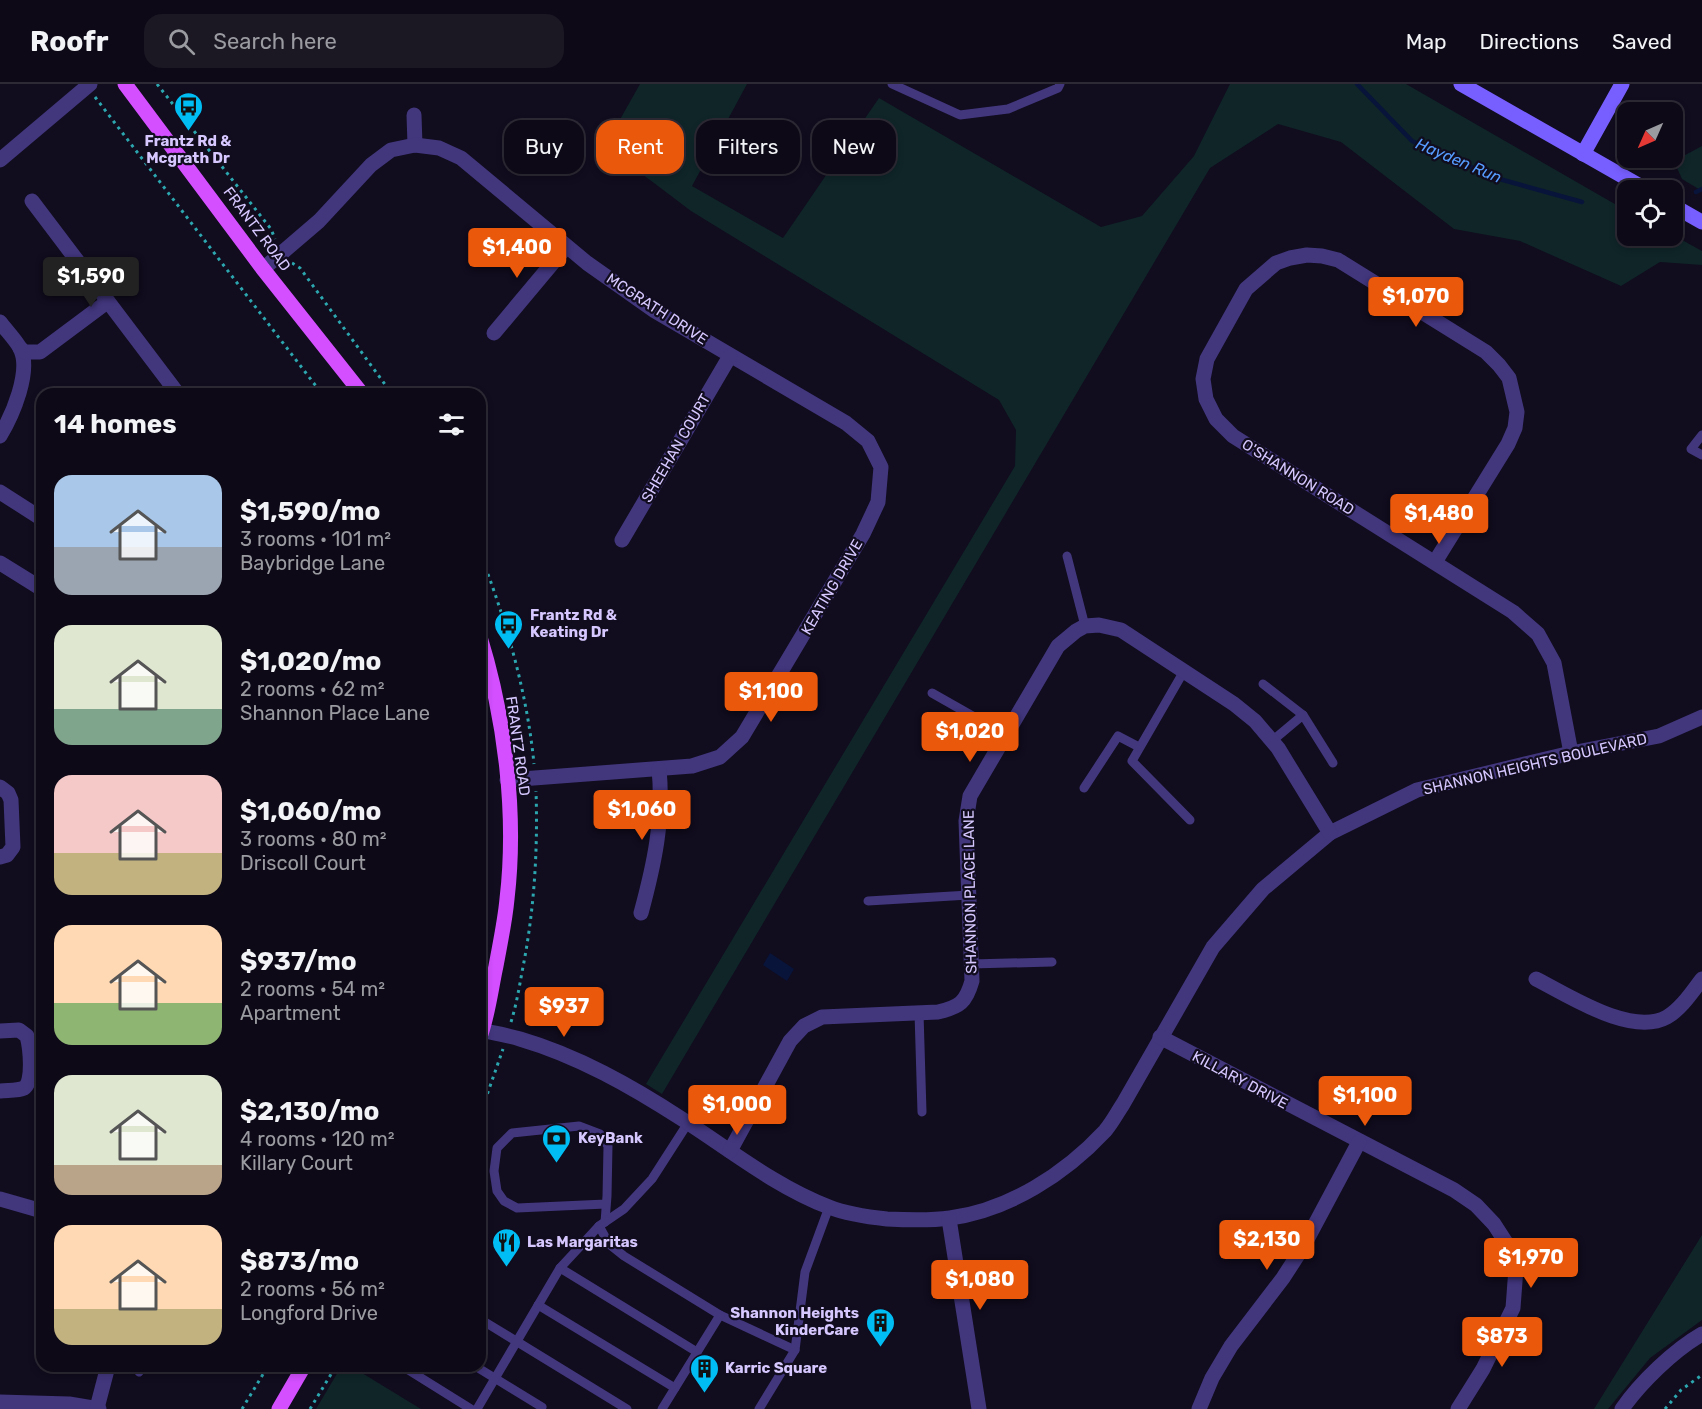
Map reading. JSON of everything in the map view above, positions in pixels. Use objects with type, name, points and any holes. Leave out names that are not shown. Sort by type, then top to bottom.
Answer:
[{"type":"main road","name":"FRANTZ ROAD","points":[[125,84],[263,269],[357,388]]},
{"type":"main road","points":[[1461,84],[1629,180]]},
{"type":"main road","points":[[1583,154],[1622,84]]},
{"type":"main road","points":[[1683,211],[1702,222]]},
{"type":"main road","name":"FRANTZ ROAD","points":[[486,664],[500,726],[507,780],[510,840],[508,898],[486,1008]]},
{"type":"main road","points":[[279,1409],[301,1372]]},
{"type":"street","points":[[0,160],[88,85]]},
{"type":"street","points":[[414,115],[415,145]]},
{"type":"street","name":"MCGRATH DRIVE","points":[[263,269],[319,221],[371,165],[391,150],[415,145],[439,148],[461,158],[566,247],[655,311],[846,423],[868,441],[881,467]]},
{"type":"street","points":[[32,201],[173,388]]},
{"type":"street","points":[[494,333],[566,247]]},
{"type":"street","name":"O'SHANNON ROAD","points":[[1435,562],[1508,444],[1515,428],[1518,412],[1509,378],[1486,352],[1338,260],[1322,256],[1298,256],[1276,263],[1246,289],[1207,359],[1203,379],[1206,399],[1216,419],[1233,436],[1513,612],[1538,634],[1554,663],[1571,753]]},
{"type":"street","points":[[20,348],[32,353],[40,352],[107,302]]},
{"type":"street","points":[[0,322],[20,348],[25,363],[23,379],[6,427],[0,436]]},
{"type":"street","name":"SHEEHAN COURT","points":[[622,540],[730,356]]},
{"type":"street","name":"KEATING DRIVE","points":[[507,780],[692,766],[720,758],[742,737],[863,534],[878,502],[881,467]]},
{"type":"street","points":[[0,492],[36,515]]},
{"type":"street","points":[[0,563],[36,585]]},
{"type":"street","points":[[1085,626],[1099,625],[1121,630],[1248,715],[1272,741],[1330,833]]},
{"type":"street","name":"SHANNON PLACE LANE","points":[[730,1151],[790,1041],[804,1026],[822,1017],[938,1012],[955,1009],[967,997],[972,981],[966,821],[970,796],[1058,646],[1085,626]]},
{"type":"street","name":"SHANNON HEIGHTS BOULEVARD","points":[[486,1034],[520,1039],[597,1069],[795,1191],[829,1207],[866,1217],[907,1220],[949,1219],[970,1214],[1008,1200],[1045,1182],[1075,1159],[1106,1129],[1123,1104],[1213,946],[1263,889],[1330,833],[1417,790],[1571,753],[1659,736],[1702,717]]},
{"type":"street","points":[[641,913],[655,858],[660,827],[659,769]]},
{"type":"street","points":[[0,787],[8,793],[11,800],[13,847],[7,855],[0,856]]},
{"type":"street","points":[[1536,979],[1614,1018],[1641,1023],[1668,1016],[1688,997],[1702,979]]},
{"type":"street","points":[[0,1031],[19,1030],[27,1036],[31,1078],[23,1089],[0,1091]]},
{"type":"street","name":"KILLARY DRIVE","points":[[1160,1037],[1454,1190],[1476,1205],[1494,1224],[1505,1241],[1516,1268],[1513,1308],[1483,1369],[1458,1409]]},
{"type":"street","points":[[1199,1409],[1212,1378],[1230,1346],[1283,1278],[1303,1246],[1359,1142]]},
{"type":"street","points":[[0,1199],[36,1209]]},
{"type":"street","points":[[949,1219],[979,1409]]},
{"type":"street","points":[[1622,1409],[1655,1372],[1702,1334]]},
{"type":"street","points":[[0,1402],[34,1406],[69,1404],[98,1409],[107,1372]]},
{"type":"lane","points":[[892,84],[960,114],[1008,109],[1058,88],[1060,84]]},
{"type":"lane","points":[[1702,435],[1691,449],[1702,455]]},
{"type":"lane","points":[[1067,556],[1085,626]]},
{"type":"lane","points":[[1184,671],[1138,747],[1132,761],[1190,820]]},
{"type":"lane","points":[[1263,684],[1303,715],[1333,763]]},
{"type":"lane","points":[[933,693],[1005,735]]},
{"type":"lane","points":[[1272,741],[1303,715]]},
{"type":"lane","points":[[1084,788],[1118,736],[1138,747]]},
{"type":"lane","points":[[868,901],[969,896]]},
{"type":"lane","points":[[971,964],[1052,962]]},
{"type":"lane","points":[[919,1013],[922,1112]]},
{"type":"lane","points":[[477,1409],[560,1268],[602,1224],[624,1209],[652,1179],[688,1123]]},
{"type":"lane","points":[[606,1204],[517,1208],[504,1201],[497,1191],[494,1171],[497,1148],[512,1133],[579,1126],[600,1134],[608,1146],[606,1204],[602,1224],[609,1244],[624,1256],[720,1315],[795,1350]]},
{"type":"lane","points":[[759,1409],[795,1350],[805,1272],[829,1207]]},
{"type":"lane","points":[[560,1268],[697,1352]]},
{"type":"lane","points":[[538,1305],[675,1388]]},
{"type":"lane","points":[[662,1409],[720,1315]]},
{"type":"lane","points":[[486,1323],[627,1409]]},
{"type":"lane","points":[[412,1372],[471,1409]]},
{"type":"lane","points":[[484,1372],[543,1408]]},
{"type":"path","points":[[88,85],[317,388]]},
{"type":"path","points":[[242,1409],[264,1372]]},
{"type":"path","points":[[310,1409],[332,1372]]},
{"type":"path","points":[[1665,1409],[1682,1390],[1702,1375]]},
{"type":"green space","points":[[640,84],[747,84],[728,120],[696,120],[696,174],[698,174],[692,186],[783,238],[827,174],[896,174],[896,120],[864,120],[879,98],[1101,227],[1142,216],[1194,156],[1230,84],[1406,84],[1617,205],[1617,246],[1683,246],[1683,241],[1702,251],[1702,265],[1660,262],[1621,286],[1520,241],[1454,229],[1341,142],[1278,124],[1210,168],[662,1094],[646,1084],[1015,466],[1016,430],[999,400],[691,211],[642,174],[684,174],[684,120],[620,120]]},
{"type":"green space","points":[[1702,146],[1702,191],[1682,179],[1677,168],[1683,168],[1683,156]]},
{"type":"green space","points":[[1702,1235],[1702,1320],[1650,1358],[1608,1409],[1594,1409]]},
{"type":"green space","points":[[338,1372],[360,1372],[421,1409],[316,1409]]},
{"type":"water","points":[[770,953],[794,969],[787,981],[763,965]]},
{"type":"waterway","name":"Hayden Run","points":[[1357,84],[1412,141],[1496,178],[1582,202]]},
{"type":"waterway","name":"Hayden Run","points":[[1696,192],[1702,189]]},
{"type":"place","name":"Frantz Rd & Mcgrath Dr","points":[[188,132]]},
{"type":"place","name":"Frantz Rd & Keating Dr","points":[[509,650]]},
{"type":"place","name":"KeyBank","points":[[557,1164]]},
{"type":"place","name":"Las Margaritas","points":[[506,1268]]},
{"type":"place","name":"Shannon Heights KinderCare","points":[[880,1348]]},
{"type":"place","name":"Karric Square","points":[[704,1394]]}]
